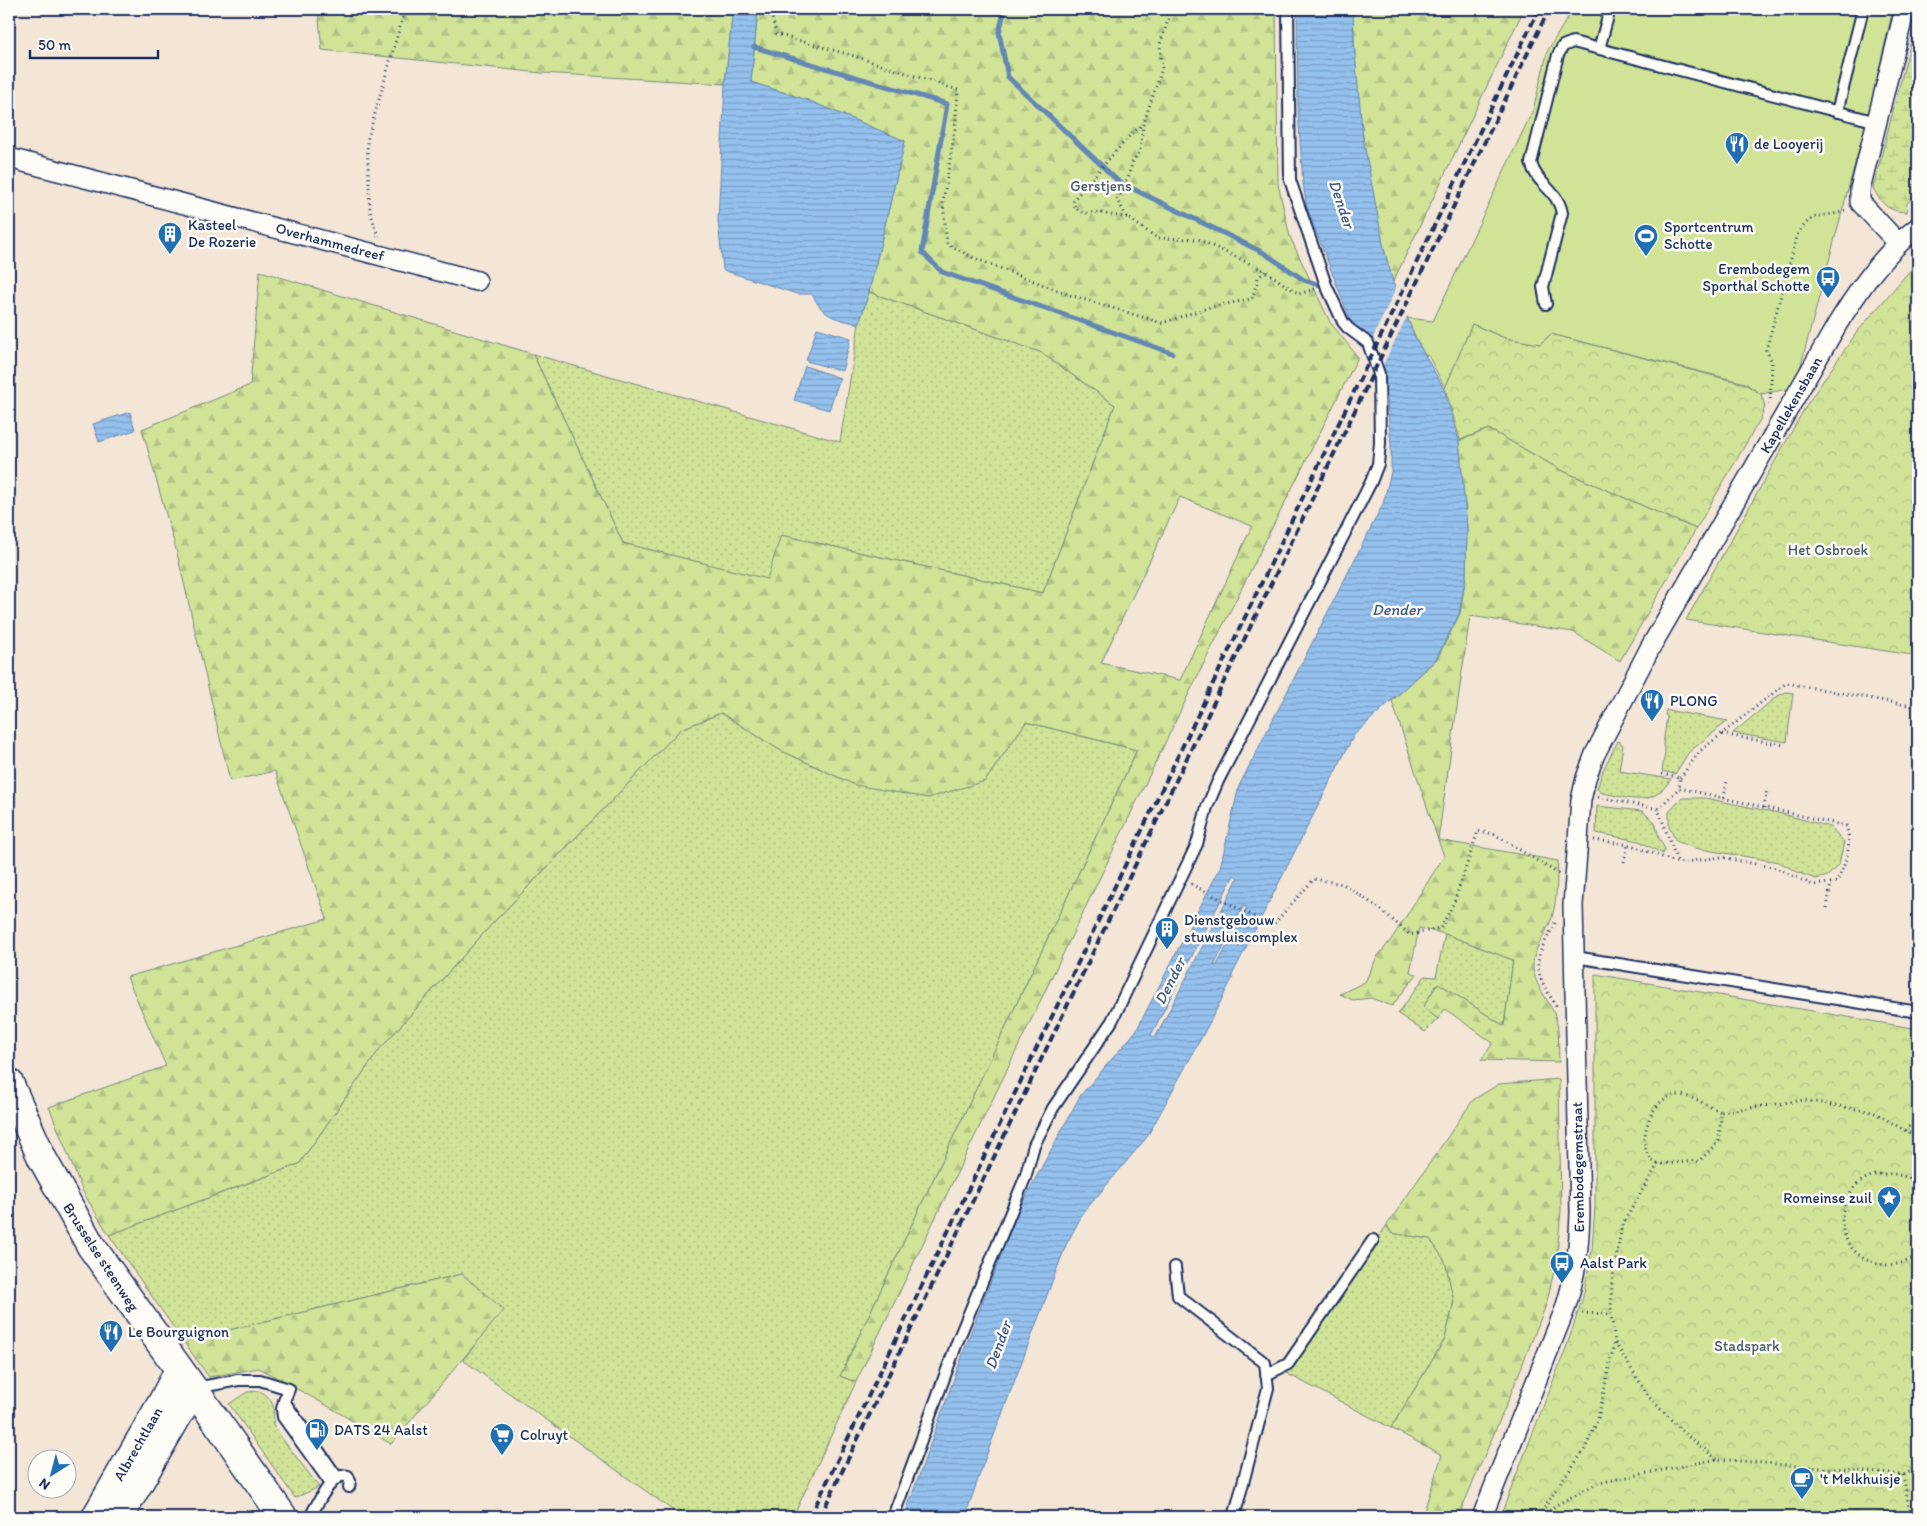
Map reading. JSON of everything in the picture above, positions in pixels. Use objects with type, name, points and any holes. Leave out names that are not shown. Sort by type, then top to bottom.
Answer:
[{"type":"main road","name":"Brusselse steenweg","points":[[9,1083],[42,1158],[87,1239],[283,1517]]},
{"type":"main road","name":"Albrechtlaan","points":[[96,1517],[163,1401],[186,1379]]},
{"type":"main road","name":"Albrechtlaan","points":[[119,1517],[186,1379]]},
{"type":"street","points":[[1898,243],[1860,202],[1860,189],[1905,9]]},
{"type":"street","name":"Overhammedreef","points":[[9,158],[477,281]]},
{"type":"street","name":"Kapellekensbaan","points":[[1582,797],[1595,754],[1650,648],[1838,322],[1858,291],[1898,243],[1918,228]]},
{"type":"street","name":"Erembodegemstraat","points":[[1482,1517],[1566,1309],[1579,1251],[1580,1212],[1573,905],[1582,797]]},
{"type":"lane","points":[[893,1517],[962,1331],[1024,1178],[1034,1145],[1053,1108],[1112,1020],[1197,844],[1207,808],[1218,781],[1371,482],[1378,464],[1380,443],[1379,374],[1368,343],[1354,334],[1342,322],[1326,285],[1290,180],[1288,9]]},
{"type":"lane","points":[[1599,49],[1610,9]]},
{"type":"lane","points":[[1837,112],[1863,9]]},
{"type":"lane","points":[[1546,304],[1543,287],[1562,213],[1560,203],[1554,194],[1539,181],[1531,163],[1558,55],[1563,46],[1573,42],[1877,122]]},
{"type":"lane","points":[[1575,957],[1918,1012]]},
{"type":"lane","points":[[1266,1376],[1288,1364],[1374,1240]]},
{"type":"lane","points":[[1176,1267],[1178,1296],[1265,1363],[1268,1388],[1234,1517]]},
{"type":"lane","points":[[186,1379],[260,1380],[289,1389],[284,1401],[334,1480]]},
{"type":"lane","points":[[310,1517],[334,1480],[342,1474],[348,1476],[350,1481],[349,1487]]},
{"type":"path","points":[[384,256],[370,210],[367,141],[405,9]]},
{"type":"path","points":[[770,9],[776,34],[851,55],[958,90],[955,129],[944,202],[947,244],[974,258],[1070,295],[1162,323],[1210,307],[1252,299],[1258,278],[1265,270]]},
{"type":"path","points":[[1126,217],[1117,200],[1126,183],[1133,161],[1140,151],[1143,125],[1162,69],[1160,44],[1171,9]]},
{"type":"path","points":[[1143,125],[1132,134],[1074,199],[1073,203],[1076,209],[1085,213],[1099,212],[1126,217],[1157,238],[1198,239],[1265,270],[1299,294],[1326,285]]},
{"type":"path","points":[[1769,412],[1772,362],[1766,350],[1798,233],[1815,216],[1844,212],[1860,202]]},
{"type":"path","points":[[1658,809],[1679,788],[1680,778],[1700,750],[1786,683],[1918,707]]},
{"type":"path","points":[[1722,734],[1783,745]]},
{"type":"path","points":[[1662,774],[1680,778]]},
{"type":"path","points":[[1724,798],[1727,781]]},
{"type":"path","points":[[1578,838],[1628,845],[1678,863],[1721,857],[1776,868],[1813,885],[1837,882],[1846,861],[1850,836],[1846,826],[1679,788]]},
{"type":"path","points":[[1764,808],[1767,788]]},
{"type":"path","points":[[1582,797],[1658,809]]},
{"type":"path","points":[[1658,809],[1678,863]]},
{"type":"path","points":[[1181,879],[1272,926],[1314,879],[1343,884],[1379,908],[1410,935],[1441,928],[1455,900],[1478,831],[1494,834],[1562,875]]},
{"type":"path","points":[[1624,862],[1628,845]]},
{"type":"path","points":[[1827,908],[1831,883]]},
{"type":"path","points":[[1721,1112],[1719,1142],[1699,1161],[1658,1164],[1654,1162],[1644,1137],[1651,1116],[1657,1105],[1666,1096],[1678,1094],[1692,1098],[1721,1112],[1804,1100],[1873,1112],[1918,1138]]},
{"type":"path","points":[[1906,1131],[1918,1114]]},
{"type":"path","points":[[1542,1517],[1542,1512],[1562,1480],[1584,1451],[1598,1419],[1602,1394],[1615,1343],[1612,1314],[1612,1282],[1622,1225],[1658,1164]]},
{"type":"path","points":[[1917,1181],[1891,1173],[1878,1174],[1866,1178],[1855,1186],[1848,1197],[1843,1209],[1842,1222],[1844,1234],[1850,1246],[1870,1262],[1882,1266],[1896,1265],[1908,1262],[1918,1255]]},
{"type":"path","points":[[1615,1343],[1650,1397],[1686,1435],[1716,1459]]},
{"type":"path","points":[[1542,1517],[1556,1505],[1598,1483],[1716,1459],[1903,1475],[1918,1468]]},
{"type":"path","points":[[1903,1475],[1911,1517]]},
{"type":"green space","points":[[318,9],[733,9],[725,84],[542,73],[322,50]]},
{"type":"green space","name":"Gerstjens","points":[[758,9],[1276,9],[1278,184],[1290,237],[1330,322],[1358,357],[1194,683],[856,1382],[840,1376],[1137,750],[1026,722],[985,781],[928,798],[855,785],[778,749],[721,713],[681,729],[490,926],[379,1050],[299,1164],[109,1235],[83,1192],[49,1107],[166,1066],[127,977],[327,919],[275,771],[230,781],[177,553],[142,429],[250,385],[260,271],[533,354],[623,543],[767,579],[781,535],[1043,593],[1115,405],[1040,352],[869,292],[905,141],[807,100],[751,82]],"holes":[[[1180,497],[1252,526],[1180,680],[1101,663]]]},
{"type":"green space","points":[[1353,9],[1524,9],[1393,282],[1376,216],[1364,147],[1354,43]]},
{"type":"green space","name":"Sportcentrum Schotte","points":[[1573,9],[1893,9],[1870,108],[1800,368],[1788,389],[1761,394],[1745,383],[1551,334],[1540,344],[1505,338],[1472,324],[1445,388],[1428,355],[1424,356],[1407,318],[1433,321],[1533,110],[1548,50]]},
{"type":"green space","points":[[1918,14],[1918,193],[1907,203],[1906,212],[1894,210],[1886,206],[1873,188]]},
{"type":"green space","name":"Het Osbroek","points":[[1918,261],[1918,656],[1686,620],[1807,404],[1857,332]]},
{"type":"green space","points":[[869,292],[1040,352],[1115,405],[1043,593],[781,535],[768,580],[623,543],[533,354],[840,442],[859,324]]},
{"type":"green space","points":[[1472,324],[1505,338],[1540,344],[1551,334],[1745,384],[1761,394],[1765,406],[1761,418],[1696,529],[1561,470],[1489,429],[1460,440],[1445,388]]},
{"type":"green space","points":[[1489,429],[1561,470],[1696,529],[1620,661],[1573,632],[1470,616],[1438,840],[1392,701],[1437,659],[1460,614],[1466,575],[1467,528],[1459,441]]},
{"type":"green space","points":[[1786,692],[1793,693],[1787,742],[1733,733],[1776,697]]},
{"type":"green space","points":[[1666,710],[1728,721],[1689,752],[1675,774],[1662,771],[1665,752],[1663,745],[1667,716],[1665,715]]},
{"type":"green space","points":[[721,713],[778,749],[855,785],[985,781],[1026,722],[1137,750],[840,1376],[856,1382],[793,1517],[682,1517],[463,1360],[503,1310],[462,1274],[183,1341],[109,1235],[299,1164],[379,1050],[490,926],[681,729]]},
{"type":"green space","points":[[1618,741],[1623,745],[1619,771],[1671,779],[1656,795],[1648,798],[1632,799],[1602,793],[1597,789],[1603,770]]},
{"type":"green space","points":[[1682,798],[1705,798],[1778,813],[1831,827],[1844,842],[1839,864],[1828,876],[1816,879],[1799,873],[1779,862],[1694,848],[1676,841],[1669,827],[1669,812]]},
{"type":"green space","points":[[1597,806],[1642,811],[1655,822],[1659,838],[1665,849],[1663,854],[1639,841],[1596,833]]},
{"type":"green space","points":[[1438,840],[1558,861],[1554,910],[1549,925],[1537,948],[1533,971],[1557,1021],[1559,1062],[1481,1060],[1493,1043],[1445,1009],[1438,1019],[1423,1007],[1438,983],[1504,1026],[1513,960],[1445,934],[1419,928],[1410,972],[1417,974],[1392,1006],[1371,998],[1353,1000],[1340,994],[1365,982],[1377,957],[1391,940],[1444,856]]},
{"type":"green space","points":[[1445,934],[1513,960],[1504,1026],[1438,983],[1423,1007],[1438,1019],[1425,1032],[1398,1014],[1425,976],[1436,977]]},
{"type":"green space","name":"Stadspark","points":[[1595,974],[1918,1029],[1918,1517],[1500,1517],[1566,1348],[1583,1297],[1592,1250],[1595,1206]]},
{"type":"green space","points":[[1559,1079],[1561,1212],[1556,1263],[1546,1305],[1508,1401],[1458,1517],[1422,1517],[1442,1455],[1391,1428],[1445,1339],[1454,1302],[1445,1261],[1430,1239],[1391,1233],[1387,1225],[1473,1100],[1499,1084]]},
{"type":"green space","points":[[1387,1225],[1391,1233],[1430,1239],[1445,1261],[1454,1301],[1445,1339],[1391,1428],[1284,1372]]},
{"type":"green space","points":[[462,1274],[504,1310],[391,1444],[259,1368],[209,1377],[183,1341]]},
{"type":"green space","points":[[259,1391],[271,1400],[274,1413],[273,1424],[281,1437],[319,1487],[295,1498],[229,1404],[247,1392]]},
{"type":"water","points":[[733,9],[758,9],[751,82],[807,100],[905,141],[869,292],[859,324],[831,316],[821,308],[812,294],[797,294],[723,270],[718,220],[725,84]]},
{"type":"water","name":"Dender","points":[[1297,9],[1353,9],[1354,44],[1363,138],[1384,249],[1393,282],[1415,337],[1444,389],[1459,441],[1467,528],[1466,575],[1459,614],[1436,659],[1354,735],[1211,1020],[1147,1137],[1083,1213],[1066,1245],[965,1517],[904,1517],[969,1337],[1018,1211],[1080,1096],[1136,1031],[1220,868],[1239,786],[1383,504],[1391,472],[1391,444],[1384,368],[1370,338],[1353,327],[1307,208],[1303,184],[1298,111]],"holes":[[[1234,875],[1238,878],[1155,1038],[1151,1035]],[[1246,906],[1246,910],[1217,965],[1214,966],[1243,907]]]},
{"type":"water","points":[[817,328],[851,338],[842,371],[806,361]]},
{"type":"water","points":[[805,366],[840,378],[829,410],[794,400]]},
{"type":"water","points":[[130,412],[135,430],[99,442],[93,424]]},
{"type":"pier","points":[[1397,286],[1408,314],[1381,369],[1370,344]]},
{"type":"waterway","points":[[1005,9],[999,32],[1008,77],[1119,182],[1264,253],[1304,280],[1320,285]]},
{"type":"waterway","points":[[754,47],[947,104],[922,252],[942,272],[1172,353]]},
{"type":"railway","points":[[810,1517],[1539,9]]},
{"type":"railway","points":[[820,1517],[1549,9]]},
{"type":"place","name":"de Looyerij","points":[[1737,165]]},
{"type":"place","name":"Kasteel De Rozerie","points":[[170,255]]},
{"type":"place","name":"Sportcentrum Schotte","points":[[1646,257]]},
{"type":"place","name":"Erembodegem Sporthal Schotte","points":[[1828,299]]},
{"type":"place","name":"PLONG","points":[[1652,722]]},
{"type":"place","name":"Dienstgebouw stuwsluiscomplex","points":[[1167,950]]},
{"type":"place","name":"Romeinse zuil","points":[[1889,1219]]},
{"type":"place","name":"Aalst Park","points":[[1562,1284]]},
{"type":"place","name":"Le Bourguignon","points":[[111,1353]]},
{"type":"place","name":"DATS 24 Aalst","points":[[317,1451]]},
{"type":"place","name":"Colruyt","points":[[502,1456]]},
{"type":"place","name":"'t Melkhuisje","points":[[1802,1500]]}]
